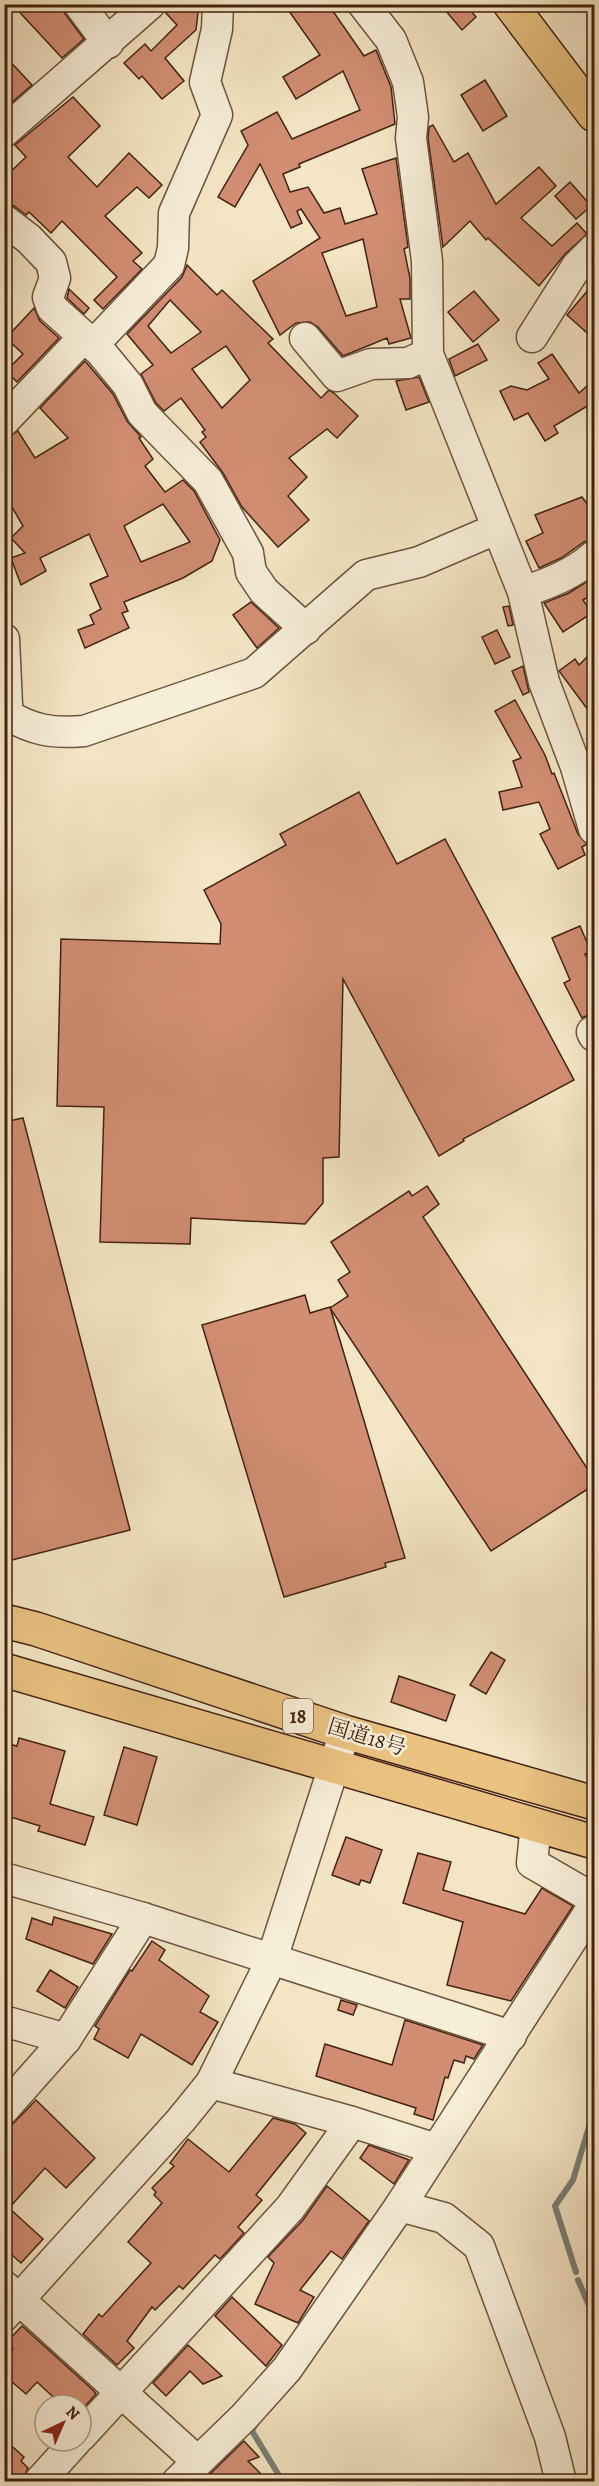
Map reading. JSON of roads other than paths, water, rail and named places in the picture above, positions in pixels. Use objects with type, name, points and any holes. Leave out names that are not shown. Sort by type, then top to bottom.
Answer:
[{"type":"main road","points":[[510,4],[594,115]]},
{"type":"main road","name":"国道18号","points":[[4,1621],[36,1629],[345,1732],[594,1803]]},
{"type":"main road","name":"国道18号","points":[[4,1670],[594,1842]]},
{"type":"street","points":[[79,4],[108,43]]},
{"type":"street","points":[[4,132],[150,4]]},
{"type":"street","points":[[4,421],[169,265],[173,248],[174,213],[217,116],[205,82],[217,29],[218,4]]},
{"type":"street","points":[[363,4],[391,40],[408,82],[413,117],[411,138],[428,261],[428,354],[523,592],[544,682],[585,762],[594,829]]},
{"type":"street","points":[[4,220],[29,239],[51,262],[55,278],[48,297],[52,308],[89,341],[128,385],[142,413],[208,481],[248,553],[250,572],[264,591],[306,629]]},
{"type":"street","points":[[532,337],[576,266],[594,249]]},
{"type":"street","points":[[305,338],[337,376],[371,364],[408,363],[428,354]]},
{"type":"street","points":[[4,639],[7,705],[4,711],[22,724],[57,734],[84,732],[254,673],[366,575],[419,562],[496,529]]},
{"type":"street","points":[[523,592],[556,581],[580,568],[594,556]]},
{"type":"street","points":[[594,1030],[592,1032],[594,1036]]},
{"type":"street","points":[[345,1732],[272,1959],[211,2083],[181,2120],[10,2300],[120,2393],[187,2471],[244,2417],[287,2369],[400,2206],[594,1905]]},
{"type":"street","points":[[536,1824],[532,1863],[594,1899]]},
{"type":"street","points":[[4,1878],[144,1918],[511,2036]]},
{"type":"street","points":[[4,2109],[66,2039],[144,1918]]},
{"type":"street","points":[[4,2021],[66,2039]]},
{"type":"street","points":[[211,2083],[352,2122],[436,2149]]},
{"type":"street","points":[[93,2423],[290,2208],[352,2122]]},
{"type":"street","points":[[400,2206],[444,2218],[479,2246],[550,2437],[561,2481]]},
{"type":"street","points":[[39,2481],[65,2453]]},
{"type":"waterway","points":[[576,2272],[555,2206],[573,2180],[594,2110]]},
{"type":"waterway","points":[[578,2280],[594,2317]]},
{"type":"waterway","points":[[256,2423],[252,2431],[283,2482]]}]
